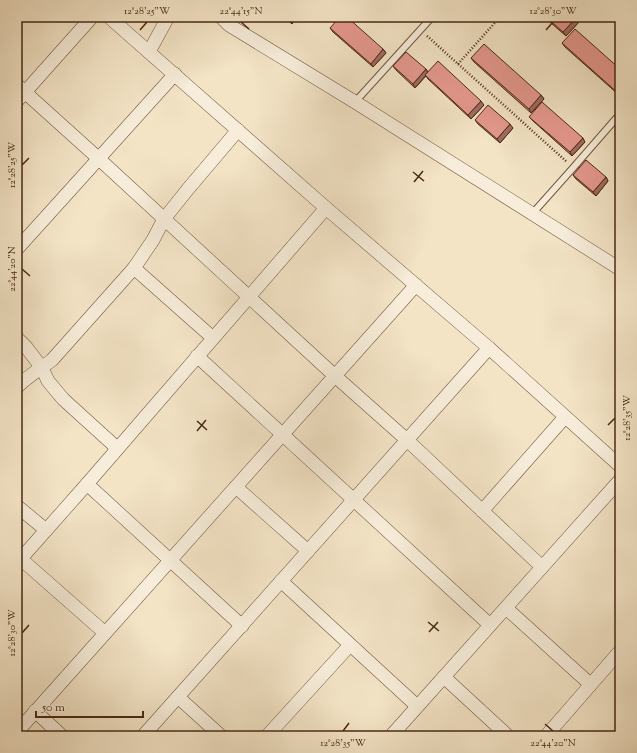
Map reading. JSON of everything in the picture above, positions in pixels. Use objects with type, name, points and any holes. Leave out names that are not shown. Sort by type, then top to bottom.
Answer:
[{"type":"street","points":[[92,17],[20,93],[98,158],[248,297],[407,440],[542,567]]},
{"type":"street","points":[[109,17],[326,208],[489,348],[620,466]]},
{"type":"street","points":[[149,52],[168,17]]},
{"type":"street","points":[[221,17],[229,25],[355,102],[620,269]]},
{"type":"street","points":[[17,249],[175,74]]},
{"type":"street","points":[[17,387],[29,376],[52,360],[134,268],[153,240],[164,219],[188,188],[238,130]]},
{"type":"street","points":[[105,633],[19,561],[326,208]]},
{"type":"street","points":[[134,268],[213,338]]},
{"type":"street","points":[[17,732],[416,286]]},
{"type":"street","points":[[17,338],[42,368],[48,381],[62,399],[117,448]]},
{"type":"street","points":[[143,736],[489,348]]},
{"type":"street","points":[[197,356],[490,625]]},
{"type":"street","points":[[482,511],[565,417]]},
{"type":"street","points":[[391,736],[620,480]]},
{"type":"street","points":[[87,484],[242,626]]},
{"type":"street","points":[[236,487],[308,551]]},
{"type":"street","points":[[17,506],[46,530]]},
{"type":"street","points":[[281,581],[417,706]]},
{"type":"street","points":[[506,608],[590,684]]},
{"type":"street","points":[[267,736],[350,645]]},
{"type":"street","points":[[546,736],[620,650]]},
{"type":"street","points":[[444,677],[508,736]]},
{"type":"street","points":[[178,697],[221,736]]},
{"type":"street","points":[[35,711],[62,736]]},
{"type":"lane","points":[[355,102],[432,17]]},
{"type":"lane","points":[[532,214],[620,114]]},
{"type":"path","points":[[458,64],[500,17]]},
{"type":"path","points":[[420,30],[573,168]]},
{"type":"building","points":[[340,17],[347,17],[383,49],[371,64],[330,28]]},
{"type":"building","points":[[546,17],[575,17],[576,18],[563,32]]},
{"type":"building","points":[[575,29],[620,69],[620,94],[562,43]]},
{"type":"building","points":[[484,44],[541,95],[529,109],[471,58]]},
{"type":"building","points":[[406,52],[426,69],[413,84],[393,66]]},
{"type":"building","points":[[438,61],[481,101],[468,115],[425,75]]},
{"type":"building","points":[[542,102],[583,138],[570,152],[529,117]]},
{"type":"building","points":[[488,105],[510,124],[497,139],[475,120]]},
{"type":"building","points":[[586,160],[606,177],[593,192],[573,175]]},
{"type":"building","points":[[620,169],[620,178],[615,174]]}]
